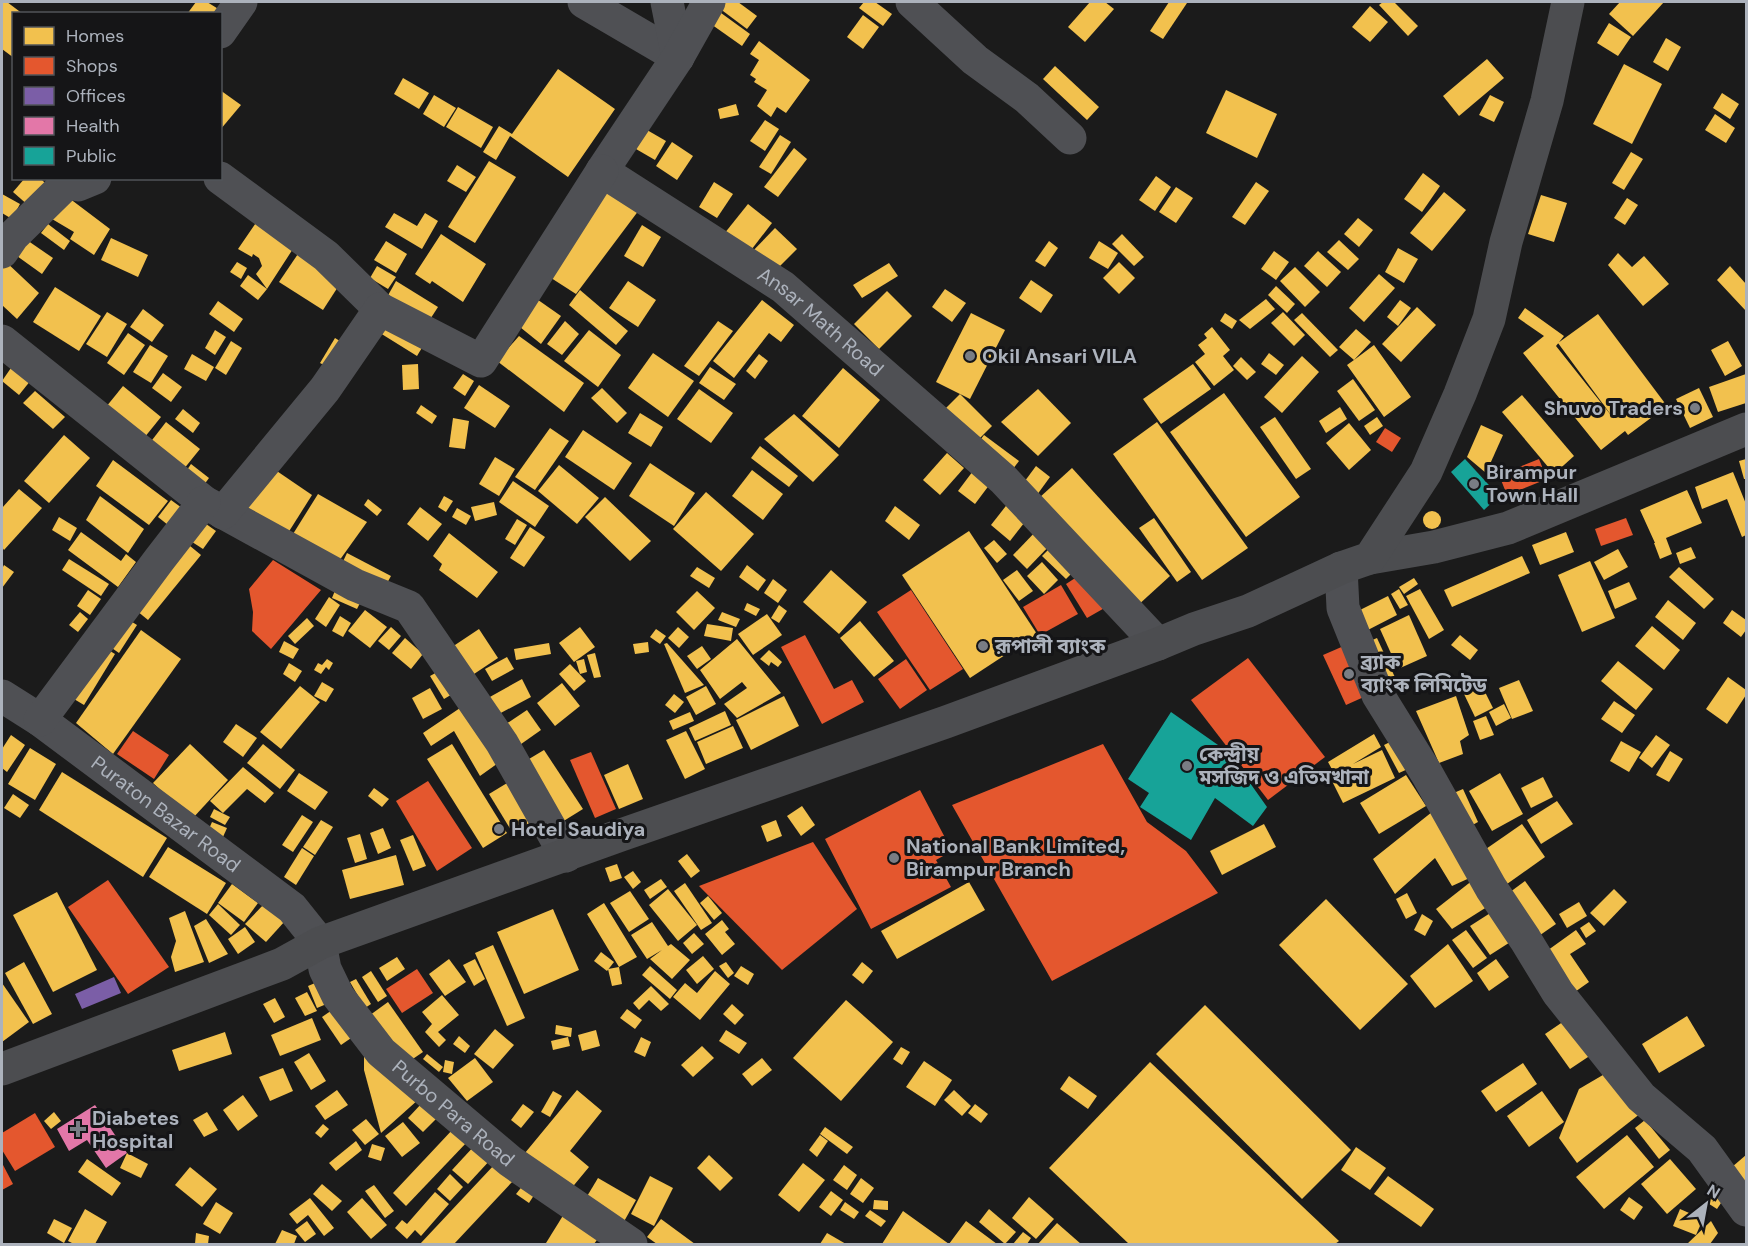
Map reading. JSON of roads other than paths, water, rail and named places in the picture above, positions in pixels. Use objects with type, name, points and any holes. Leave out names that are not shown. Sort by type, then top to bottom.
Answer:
[{"type":"main road","points":[[1356,563],[1426,472],[1489,319],[1506,243],[1547,101],[1568,2]]},
{"type":"main road","points":[[2,1069],[282,964],[320,943],[946,722],[1248,610],[1356,563],[1434,547],[1508,528],[1746,429]]},
{"type":"street","points":[[222,29],[241,2]]},
{"type":"street","points":[[584,2],[678,57]]},
{"type":"street","points":[[667,2],[678,57]]},
{"type":"street","points":[[222,179],[326,256],[380,309],[481,361],[678,57],[709,2]]},
{"type":"street","points":[[912,2],[975,60],[1028,98],[1070,138]]},
{"type":"street","name":"Ansar Math Road","points":[[602,171],[783,287],[1003,479],[1158,644]]},
{"type":"street","points":[[2,252],[13,236],[69,181],[78,184],[89,180]]},
{"type":"street","points":[[40,720],[159,560],[214,508],[325,389],[380,309]]},
{"type":"street","points":[[2,341],[214,508],[355,585],[409,606],[502,743],[566,856]]},
{"type":"street","points":[[1356,563],[1343,608],[1378,695],[1427,774],[1491,888],[1558,993],[1641,1098],[1702,1149],[1746,1209]]},
{"type":"street","name":"Puraton Bazar Road","points":[[2,696],[40,720],[292,908],[320,943]]},
{"type":"street","name":"Purbo Para Road","points":[[320,943],[325,969],[338,996],[381,1052],[510,1161],[631,1245]]},
{"type":"place","name":"Okil Ansari VILA","points":[[970,356]]},
{"type":"place","name":"Shuvo Traders","points":[[1695,408]]},
{"type":"place","name":"Birampur Town Hall","points":[[1474,484]]},
{"type":"place","name":"রূপালী ব্যাংক","points":[[983,646]]},
{"type":"place","name":"ব্র্যাক ব্যাংক লিমিটেড","points":[[1349,674]]},
{"type":"place","name":"কেন্দ্রীয় মসজিদ ও এতিমখানা","points":[[1187,766]]},
{"type":"place","name":"Hotel Saudiya","points":[[499,829]]},
{"type":"place","name":"National Bank Limited, Birampur Branch","points":[[894,858]]},
{"type":"place","name":"Diabetes Hospital","points":[[78,1129]]}]
